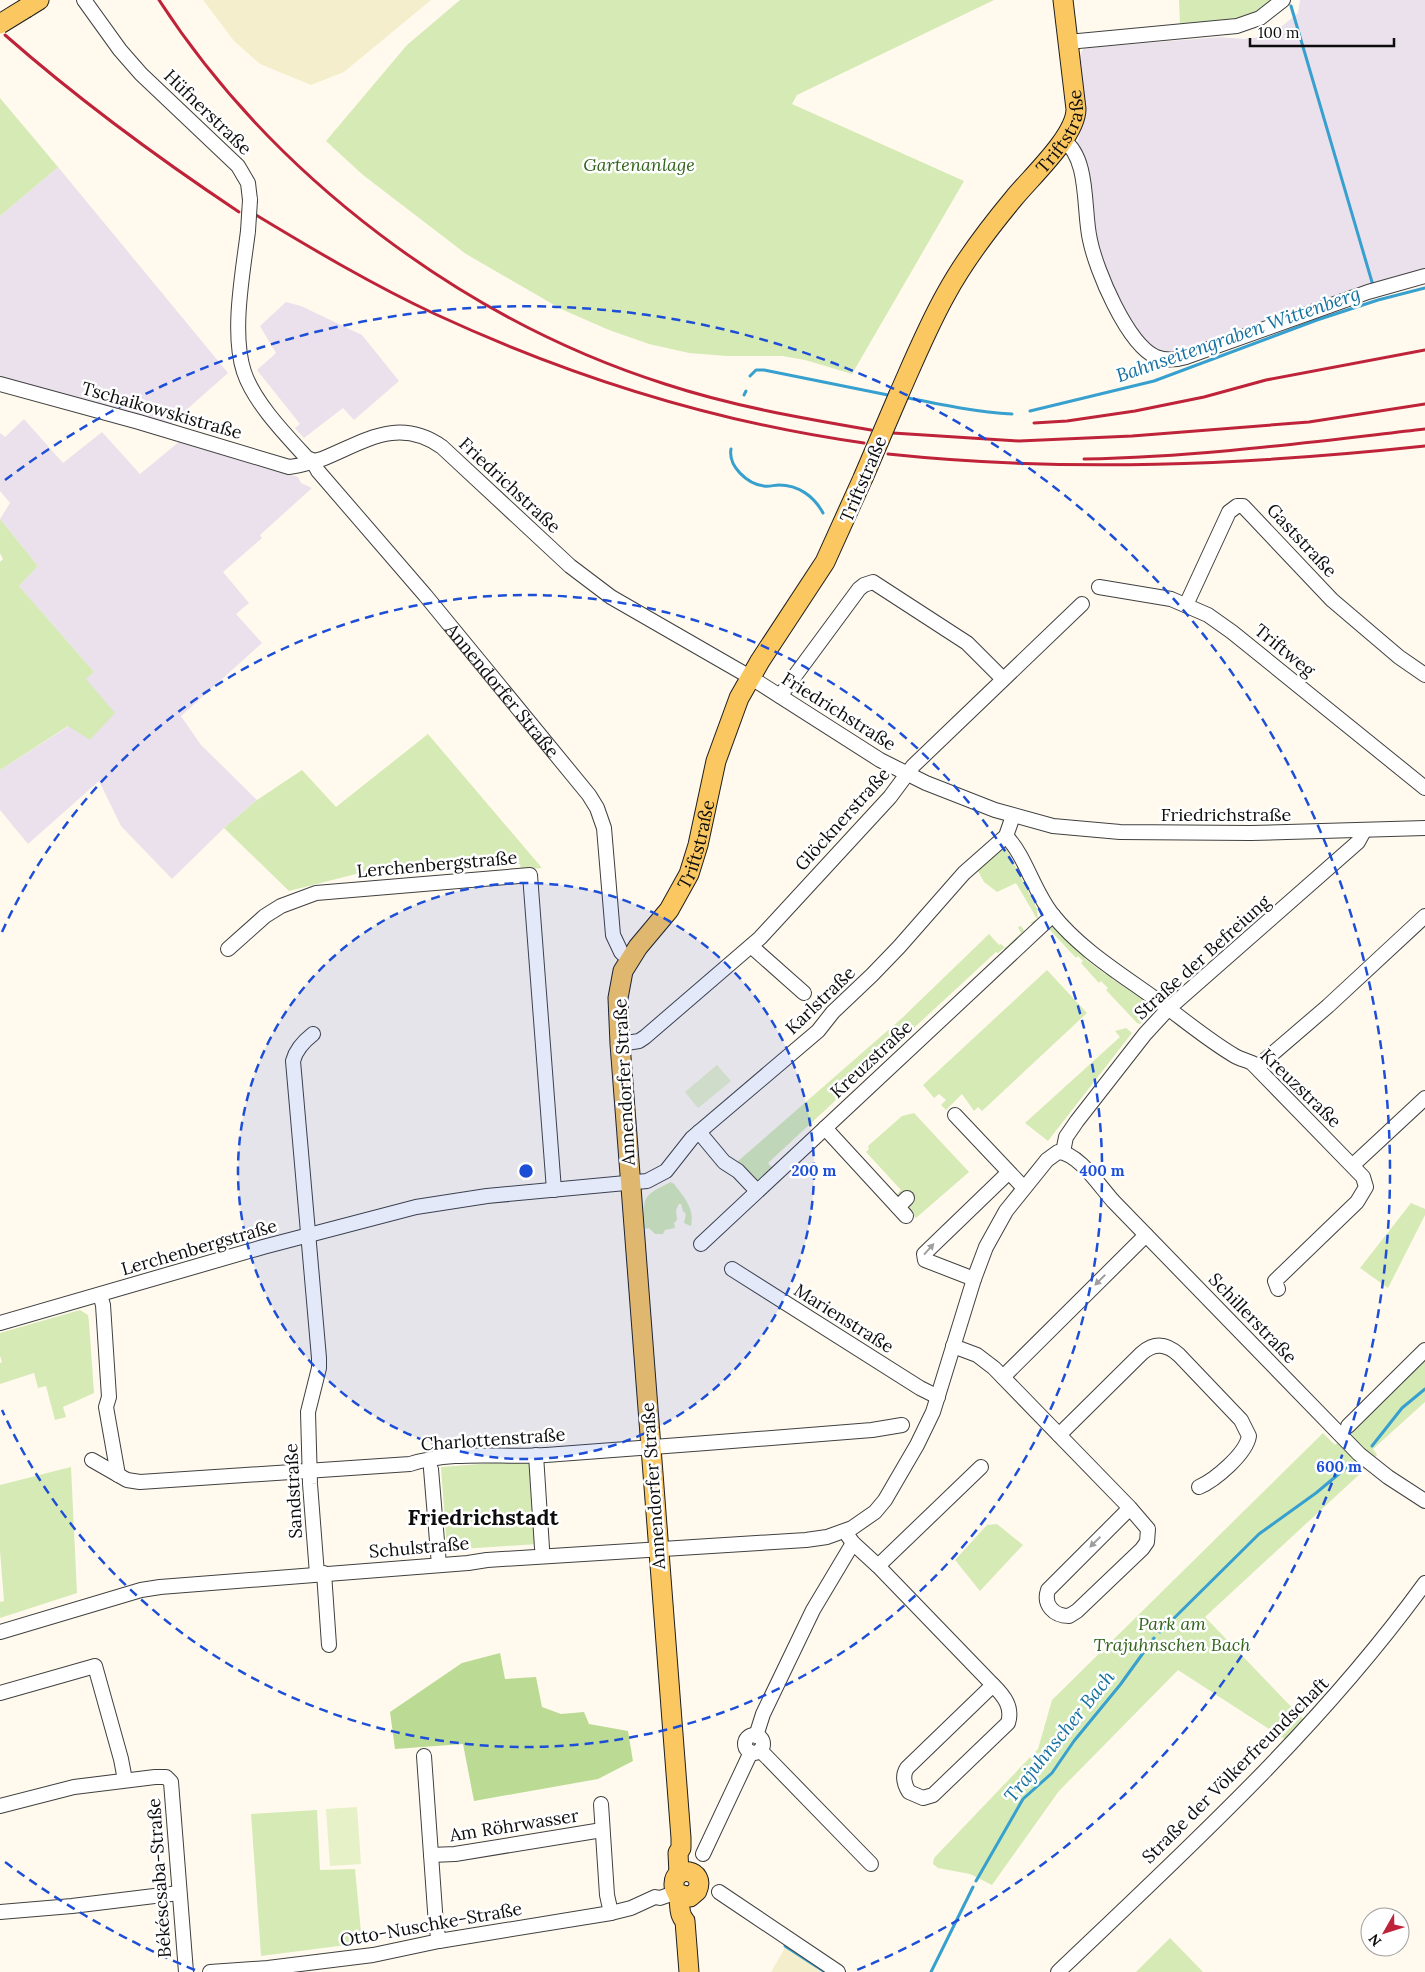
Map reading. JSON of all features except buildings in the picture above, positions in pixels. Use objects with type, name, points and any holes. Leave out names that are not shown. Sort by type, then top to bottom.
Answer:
[{"type":"main road","name":"Triftstraße","points":[[629,960],[669,910],[689,874],[698,845],[716,761],[734,710],[750,677],[825,562],[938,308],[967,260],[995,222],[1073,126],[1076,114],[1063,0]]},
{"type":"main road","points":[[0,24],[32,4]]},
{"type":"main road","name":"Annendorfer Straße","points":[[629,960],[623,971],[618,990],[620,1044],[681,1848],[686,1852],[686,1885],[681,1917],[685,1921],[689,1972]]},
{"type":"street","name":"Hüfnerstraße","points":[[84,0],[110,38],[136,68],[238,166],[248,183],[250,200],[248,231],[240,301]]},
{"type":"street","points":[[1068,42],[1237,26],[1260,18],[1283,0]]},
{"type":"street","points":[[1063,140],[1073,148],[1079,161],[1083,178],[1086,223],[1101,276],[1130,330],[1142,346],[1157,357],[1176,360],[1186,358],[1368,292],[1425,276]]},
{"type":"street","name":"Annendorfer Straße","points":[[240,301],[239,346],[242,366],[247,380],[257,397],[306,458],[312,460],[318,471],[425,595],[589,795],[599,812],[604,828],[613,935],[621,952],[629,960]]},
{"type":"street","name":"Tschaikowskistraße","points":[[0,384],[139,422],[289,467],[301,466],[312,460]]},
{"type":"street","name":"Friedrichstraße","points":[[312,460],[322,459],[370,438],[389,432],[417,435],[434,442],[584,578],[626,607],[750,677],[880,760],[907,774],[1013,816],[1067,828],[1120,832],[1251,834],[1425,828]]},
{"type":"street","name":"Gaststraße","points":[[1186,605],[1229,512],[1237,506],[1243,506],[1332,600],[1399,657],[1425,675]]},
{"type":"street","points":[[780,696],[859,589],[873,582],[967,643],[1003,679]]},
{"type":"street","name":"Triftweg","points":[[1098,587],[1154,595],[1186,605],[1208,615],[1232,632],[1425,788]]},
{"type":"street","name":"Glöcknerstraße","points":[[620,1044],[633,1042],[645,1037],[751,946],[890,797],[912,766],[1082,604]]},
{"type":"street","name":"Karlstraße","points":[[630,1184],[660,1176],[671,1166],[685,1146],[699,1132],[818,1031],[832,1012],[900,947],[964,873],[1006,836],[1013,816]]},
{"type":"street","name":"Straße der Befreiung","points":[[1063,1152],[1066,1137],[1077,1121],[1145,1034],[1168,1009],[1358,842],[1364,831]]},
{"type":"street","name":"Kreuzstraße","points":[[1006,836],[1017,849],[1039,896],[1053,916],[1090,952],[1225,1050],[1257,1067],[1364,1177],[1366,1187],[1363,1194],[1275,1281],[1278,1289]]},
{"type":"street","name":"Lerchenbergstraße","points":[[228,949],[273,911],[281,906],[316,893],[530,875],[554,1190]]},
{"type":"street","name":"Kreuzstraße","points":[[701,1244],[1053,916]]},
{"type":"street","points":[[1257,1067],[1328,1006],[1425,916]]},
{"type":"street","points":[[751,946],[804,993]]},
{"type":"street","points":[[308,1235],[293,1061],[294,1054],[299,1047],[313,1034]]},
{"type":"street","points":[[1353,1165],[1425,1098]]},
{"type":"street","points":[[955,1114],[1024,1188]]},
{"type":"street","points":[[825,1128],[904,1207]]},
{"type":"street","points":[[699,1132],[724,1162],[738,1171],[757,1191]]},
{"type":"street","points":[[993,1685],[907,1768],[904,1780],[909,1792],[923,1798],[933,1795],[1008,1723],[1010,1717],[1009,1706],[1002,1694],[878,1566],[853,1544],[846,1531],[868,1518],[885,1500],[924,1434],[938,1397],[974,1279],[994,1232],[1024,1188],[1051,1156],[1058,1152],[1063,1152]]},
{"type":"street","name":"Schillerstraße","points":[[1063,1152],[1079,1162],[1146,1235],[1360,1454],[1382,1473],[1425,1501]]},
{"type":"street","points":[[974,1279],[926,1260],[924,1254],[1008,1173]]},
{"type":"street","name":"Lerchenbergstraße","points":[[0,1323],[375,1216],[435,1203],[487,1196],[630,1184]]},
{"type":"street","name":"Sandstraße","points":[[308,1235],[319,1368],[309,1407],[310,1472],[329,1645]]},
{"type":"street","points":[[1003,1377],[1146,1235]]},
{"type":"street","name":"Marienstraße","points":[[732,1268],[920,1388],[938,1397]]},
{"type":"street","points":[[100,1295],[103,1305],[109,1397],[106,1407],[118,1475]]},
{"type":"street","points":[[1059,1434],[1146,1349],[1160,1345],[1169,1348],[1179,1355],[1241,1420],[1249,1436],[1244,1449],[1211,1482],[1199,1487]]},
{"type":"street","points":[[954,1346],[983,1358],[1130,1508],[1148,1530],[1147,1542],[1077,1611],[1069,1616],[1057,1614],[1046,1602],[1048,1590],[1130,1508]]},
{"type":"street","points":[[1348,1426],[1425,1350]]},
{"type":"street","name":"Charlottenstraße","points":[[92,1460],[127,1480],[140,1482],[310,1472],[410,1464],[482,1455],[651,1448],[872,1430],[902,1425]]},
{"type":"street","points":[[536,1454],[542,1548]]},
{"type":"street","points":[[878,1566],[981,1467]]},
{"type":"street","points":[[431,1469],[439,1565]]},
{"type":"street","name":"Schulstraße","points":[[0,1632],[141,1590],[160,1587],[487,1560],[511,1560],[658,1548],[806,1540],[827,1537],[846,1531]]},
{"type":"street","points":[[703,1854],[762,1742],[756,1736],[763,1714],[813,1610],[853,1544]]},
{"type":"street","name":"Straße der Völkerfreundschaft","points":[[1058,1972],[1272,1764],[1350,1678],[1425,1583]]},
{"type":"street","points":[[0,1693],[95,1666],[121,1758],[125,1780],[56,1791],[0,1806]]},
{"type":"street","points":[[756,1751],[872,1864]]},
{"type":"street","name":"Am Röhrwasser","points":[[424,1756],[439,1941]]},
{"type":"street","name":"Békéscsaba-Straße","points":[[125,1780],[166,1777],[171,1782],[186,1972]]},
{"type":"street","name":"Am Röhrwasser","points":[[601,1804],[607,1895],[611,1913]]},
{"type":"street","name":"Am Röhrwasser","points":[[431,1855],[455,1854],[602,1830]]},
{"type":"street","points":[[686,1885],[706,1889],[714,1893],[719,1892],[838,1972]]},
{"type":"street","name":"Otto-Nuschke-Straße","points":[[210,1972],[257,1969],[373,1955],[439,1941],[611,1913],[631,1908],[655,1897],[657,1892],[686,1885]]},
{"type":"street","points":[[0,1912],[64,1907],[179,1893]]},
{"type":"shaded area","points":[[203,0],[431,0],[344,72],[311,85],[260,64],[234,41]]},
{"type":"shaded area","points":[[1300,0],[1425,0],[1425,270],[1359,289],[1197,350],[1164,356],[1136,335],[1097,252],[1084,161],[1077,143],[1086,113],[1080,55],[1084,48],[1220,37],[1244,39],[1270,36],[1298,13]]},
{"type":"shaded area","points":[[58,167],[228,373],[168,426],[0,380],[0,216]]},
{"type":"shaded area","points":[[286,302],[301,306],[362,335],[399,381],[354,420],[343,408],[304,438],[295,428],[300,424],[257,370],[276,353],[260,326]]},
{"type":"shaded area","points":[[24,419],[63,463],[102,432],[140,474],[180,441],[298,477],[301,483],[312,488],[260,535],[262,538],[223,572],[249,603],[236,614],[262,643],[181,716],[201,745],[257,800],[224,828],[172,879],[121,826],[99,781],[28,844],[0,810],[0,770],[69,726],[85,679],[94,672],[19,586],[38,566],[0,519],[10,503],[0,491],[0,433],[5,437]]},
{"type":"shaded area","points":[[786,1946],[817,1969],[821,1972],[771,1972]]},
{"type":"green space","name":"Gartenanlage","points":[[460,0],[994,0],[797,95],[792,104],[964,181],[852,374],[805,360],[782,356],[727,356],[689,353],[649,344],[609,330],[561,309],[466,254],[363,175],[326,141],[407,45]]},
{"type":"green space","points":[[1179,0],[1274,0],[1251,14],[1240,18],[1218,22],[1180,24]]},
{"type":"green space","points":[[0,98],[58,167],[0,216]]},
{"type":"green space","points":[[0,519],[38,566],[19,586],[94,672],[86,679],[115,713],[90,740],[68,726],[0,770],[0,562],[3,559],[0,553]]},
{"type":"green space","points":[[428,734],[542,868],[521,870],[520,864],[356,874],[289,891],[224,828],[257,800],[302,770],[336,807]]},
{"type":"green space","points":[[1003,847],[1006,848],[1037,909],[1038,922],[1035,924],[1030,923],[1037,919],[1016,883],[997,892],[984,882],[977,869]]},
{"type":"green space","points":[[1021,926],[1025,932],[1007,951],[1004,948],[998,953],[996,952],[768,1163],[774,1170],[761,1181],[756,1182],[737,1162],[902,1018],[989,934],[999,945],[1001,944],[1005,948],[1021,933],[1018,927]]},
{"type":"green space","points":[[1050,926],[1054,926],[1079,952],[1083,951],[1086,954],[1085,959],[1105,974],[1109,972],[1112,975],[1112,979],[1150,1004],[1149,1012],[1140,1024],[1106,990],[1108,988],[1101,981],[1099,983],[1081,963],[1083,961],[1078,956],[1076,958],[1050,930]]},
{"type":"green space","points":[[1047,970],[1087,1013],[982,1111],[978,1107],[974,1111],[962,1094],[946,1110],[941,1105],[946,1100],[939,1094],[934,1098],[923,1085]]},
{"type":"green space","points":[[1126,1028],[1132,1033],[1048,1141],[1025,1123],[1120,1037],[1115,1031]]},
{"type":"green space","points":[[717,1065],[731,1081],[698,1108],[685,1092]]},
{"type":"green space","points":[[914,1113],[969,1172],[916,1218],[909,1209],[912,1198],[905,1191],[898,1198],[896,1195],[901,1190],[866,1152],[869,1149],[868,1146],[902,1116]]},
{"type":"green space","points":[[671,1182],[688,1204],[692,1220],[691,1226],[684,1223],[686,1214],[681,1204],[679,1204],[676,1210],[677,1220],[674,1223],[675,1228],[665,1230],[663,1234],[655,1234],[649,1228],[645,1229],[644,1204],[649,1195]]},
{"type":"green space","points":[[1411,1203],[1425,1209],[1425,1215],[1388,1288],[1360,1268]]},
{"type":"green space","points":[[80,1310],[88,1315],[94,1393],[63,1407],[66,1417],[55,1420],[46,1386],[38,1388],[34,1373],[0,1384],[0,1363],[2,1362],[0,1356],[0,1333]]},
{"type":"green space","name":"Park am Trajuhnschen Bach","points":[[1425,1354],[1425,1402],[1373,1449],[1377,1455],[1362,1472],[1205,1617],[1303,1719],[1286,1740],[1178,1670],[1059,1791],[992,1885],[970,1874],[938,1868],[933,1864],[934,1858],[1038,1749],[1052,1700],[1323,1433],[1335,1445]]},
{"type":"green space","points":[[532,1460],[538,1544],[447,1550],[441,1467]]},
{"type":"green space","points":[[71,1467],[77,1593],[0,1618],[0,1602],[4,1601],[0,1551],[0,1485]]},
{"type":"green space","points":[[997,1524],[1023,1545],[980,1591],[955,1560],[987,1525]]},
{"type":"green space","points":[[500,1653],[505,1679],[536,1677],[542,1707],[561,1714],[584,1712],[589,1724],[628,1731],[633,1761],[598,1779],[474,1801],[463,1744],[395,1749],[390,1712],[462,1663]]},
{"type":"green space","points":[[357,1807],[361,1864],[330,1866],[326,1809]]},
{"type":"green space","points":[[317,1810],[320,1870],[355,1869],[362,1943],[261,1956],[251,1814]]},
{"type":"green space","points":[[1170,1938],[1203,1972],[1136,1972]]},
{"type":"waterway","points":[[1291,6],[1372,282]]},
{"type":"waterway","name":"Bahnseitengraben Wittenberg","points":[[1030,411],[1154,381],[1317,320],[1378,300],[1425,288]]},
{"type":"waterway","name":"Bahnseitengraben Wittenberg","points":[[750,376],[756,370],[764,370],[888,395]]},
{"type":"waterway","name":"Bahnseitengraben Wittenberg","points":[[744,395],[746,391]]},
{"type":"waterway","name":"Bahnseitengraben Wittenberg","points":[[908,398],[947,406],[1012,414]]},
{"type":"waterway","name":"Bahnseitengraben Wittenberg","points":[[731,449],[732,462],[745,478],[758,485],[779,485],[799,489],[815,501],[823,513]]},
{"type":"waterway","name":"Trajuhnscher Bach","points":[[1372,1446],[1402,1408],[1425,1389]]},
{"type":"waterway","name":"Trajuhnscher Bach","points":[[1160,1632],[1259,1534],[1316,1493],[1352,1463]]},
{"type":"waterway","name":"Trajuhnscher Bach","points":[[976,1881],[1023,1799],[1052,1773],[1074,1741],[1120,1685],[1154,1638]]},
{"type":"waterway","name":"Trajuhnscher Bach","points":[[931,1972],[973,1887]]},
{"type":"waterway","points":[[785,1946],[825,1972]]},
{"type":"railway","points":[[159,0],[206,65],[258,126],[317,182],[380,234],[447,281],[517,322],[590,356],[665,384],[741,405],[871,430]]},
{"type":"railway","points":[[5,35],[119,128],[239,212]]},
{"type":"railway","points":[[256,215],[344,267],[412,303],[486,337],[538,358],[591,377],[699,410],[753,423],[864,443]]},
{"type":"railway","points":[[1034,423],[1067,421],[1135,411],[1204,397],[1266,380],[1425,350]]},
{"type":"railway","points":[[893,433],[1019,441],[1132,436],[1309,422],[1425,404]]},
{"type":"railway","points":[[1084,459],[1212,452],[1425,429]]},
{"type":"railway","points":[[888,454],[955,460],[1089,465],[1224,462],[1358,453],[1425,446]]},
{"type":"district","name":"Friedrichstadt","points":[[483,1517]]}]
